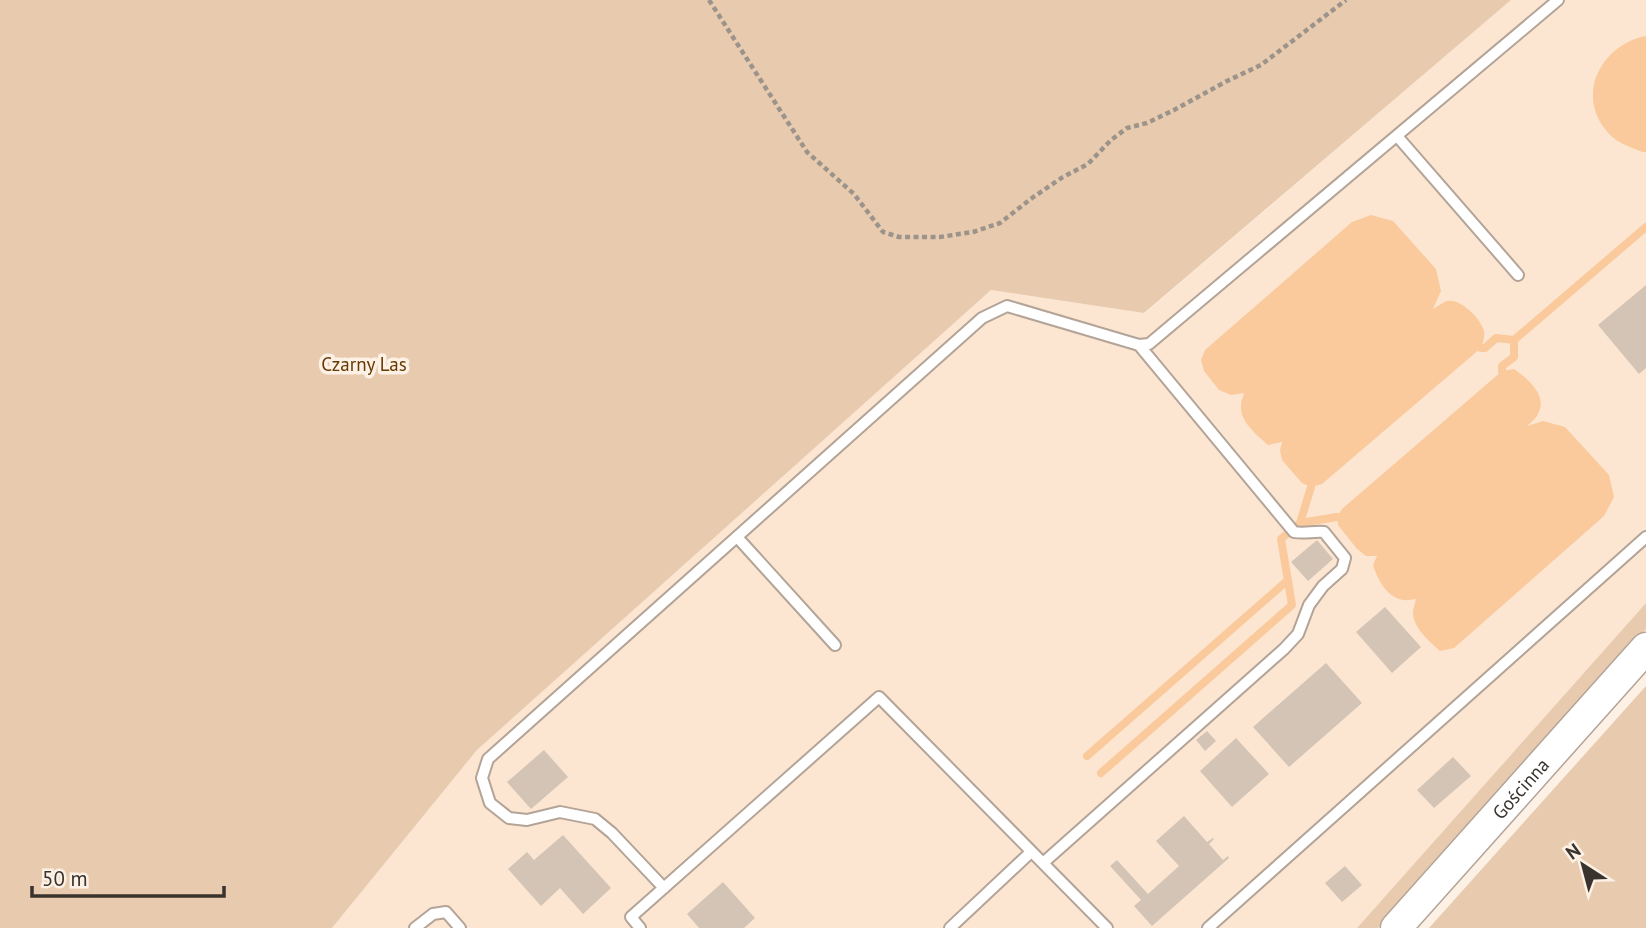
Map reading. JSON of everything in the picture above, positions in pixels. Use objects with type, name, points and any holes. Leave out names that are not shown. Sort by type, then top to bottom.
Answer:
[{"type":"street","name":"Gościnna","points":[[1396,928],[1646,648]]},
{"type":"lane","points":[[664,888],[612,833],[595,819],[560,812],[527,820],[509,818],[490,803],[482,778],[488,759],[982,318],[1007,306],[1139,345],[1149,345],[1558,0]]},
{"type":"lane","points":[[1397,136],[1518,275]]},
{"type":"lane","points":[[1042,863],[1284,649],[1298,634],[1309,605],[1323,586],[1342,569],[1345,558],[1324,532],[1300,533],[1291,529],[1139,345]]},
{"type":"lane","points":[[737,537],[835,645]]},
{"type":"lane","points":[[1208,928],[1646,537]]},
{"type":"lane","points":[[640,928],[631,917],[879,696],[1107,928]]},
{"type":"lane","points":[[950,928],[1031,852]]},
{"type":"lane","points":[[415,928],[433,914],[446,912],[460,928]]},
{"type":"path","points":[[709,0],[807,152],[854,194],[883,232],[899,237],[940,237],[974,232],[1000,223],[1063,177],[1088,164],[1111,140],[1128,128],[1147,123],[1261,65],[1346,0]]},
{"type":"shaded area","points":[[1511,0],[1646,0],[1646,603],[1357,928],[332,928],[477,750],[991,290],[1145,313]]},
{"type":"shaded area","points":[[1646,36],[1646,152],[1642,152],[1622,143],[1605,129],[1593,100],[1598,72],[1606,59],[1617,49]]},
{"type":"shaded area","points":[[1371,215],[1393,221],[1436,269],[1441,291],[1433,309],[1447,301],[1464,306],[1475,315],[1482,326],[1484,340],[1481,348],[1322,484],[1311,487],[1302,483],[1282,460],[1282,442],[1268,445],[1246,422],[1241,411],[1244,393],[1231,395],[1219,390],[1204,371],[1201,360],[1205,350],[1352,222]]},
{"type":"shaded area","points":[[1514,369],[1535,388],[1540,400],[1537,416],[1527,426],[1543,421],[1565,427],[1609,475],[1614,497],[1604,516],[1454,648],[1440,651],[1415,623],[1413,611],[1416,599],[1398,599],[1388,592],[1380,582],[1373,565],[1377,556],[1366,556],[1357,549],[1338,525],[1337,517],[1342,509],[1502,371]]},
{"type":"green space","name":"Czarny Las","points":[[0,0],[1511,0],[1144,313],[991,290],[477,750],[332,928],[0,928]]},
{"type":"green space","points":[[1646,603],[1646,629],[1378,928],[1357,928]]},
{"type":"green space","points":[[1646,686],[1646,928],[1429,928]]},
{"type":"building","points":[[1646,285],[1646,368],[1639,374],[1598,325]]},
{"type":"building","points":[[1317,540],[1333,559],[1308,581],[1291,562]]},
{"type":"building","points":[[1385,607],[1421,647],[1392,673],[1356,632]]},
{"type":"building","points":[[1326,663],[1362,703],[1289,767],[1253,727]]},
{"type":"building","points":[[1207,731],[1216,741],[1205,751],[1196,740]]},
{"type":"building","points":[[1236,738],[1269,774],[1232,807],[1200,771]]},
{"type":"building","points":[[544,750],[568,777],[531,809],[507,782]]},
{"type":"building","points":[[1453,757],[1471,776],[1434,808],[1417,790]]},
{"type":"building","points":[[1184,816],[1207,842],[1214,839],[1209,844],[1223,860],[1228,856],[1229,858],[1152,926],[1134,906],[1141,900],[1110,866],[1117,860],[1148,894],[1179,866],[1156,841]]},
{"type":"building","points":[[563,835],[611,888],[583,914],[560,888],[541,906],[508,869],[527,852],[534,860]]},
{"type":"building","points":[[1345,866],[1362,885],[1342,902],[1325,883]]},
{"type":"building","points":[[723,882],[755,918],[744,928],[699,928],[687,914]]},
{"type":"waterway","points":[[1481,348],[1485,348],[1496,338],[1514,340],[1646,227]]},
{"type":"waterway","points":[[1502,371],[1502,366],[1514,357],[1514,340]]},
{"type":"waterway","points":[[1101,773],[1292,605],[1281,539],[1300,523],[1311,487]]},
{"type":"waterway","points":[[1300,523],[1337,517]]},
{"type":"waterway","points":[[1087,756],[1288,580]]}]
